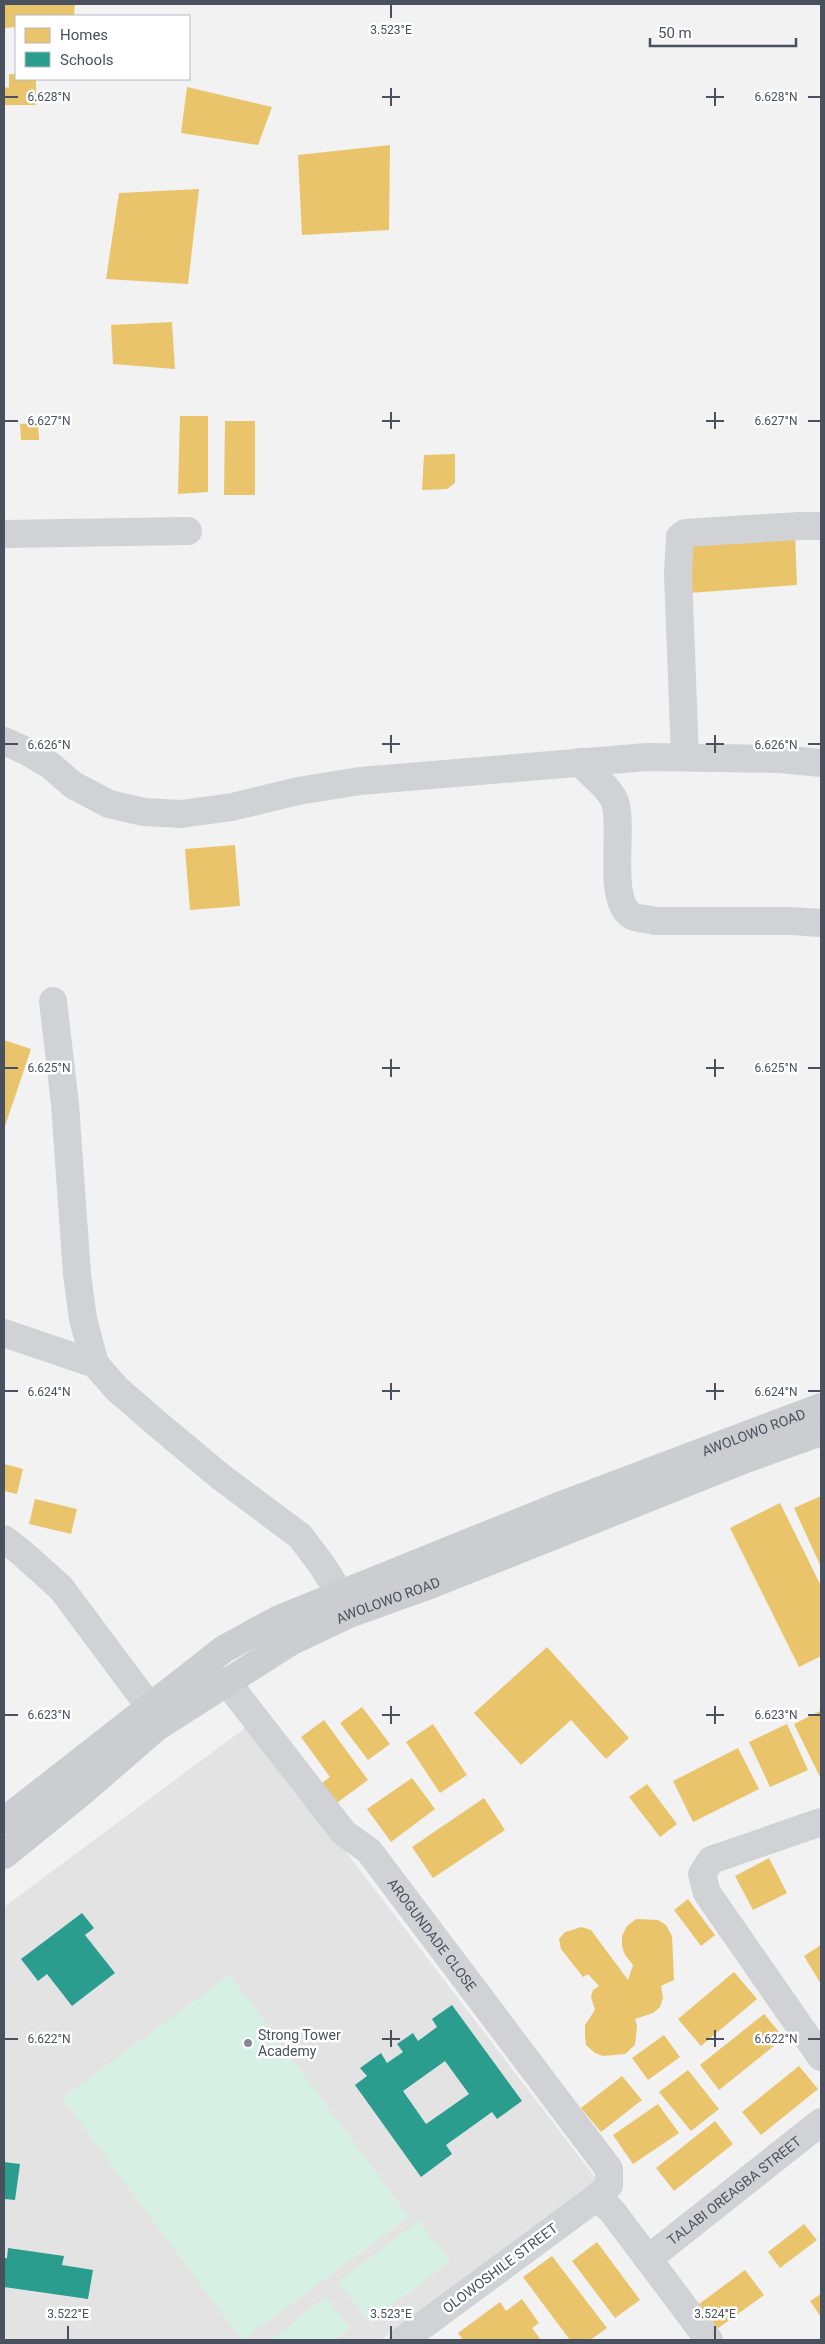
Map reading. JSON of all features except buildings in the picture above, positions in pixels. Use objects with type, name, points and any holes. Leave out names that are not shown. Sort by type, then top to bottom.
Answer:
[{"type":"main road","name":"AWOLOWO ROAD","points":[[4,1821],[224,1649],[279,1618],[564,1504],[821,1407]]},
{"type":"main road","name":"AWOLOWO ROAD","points":[[4,1855],[84,1791],[157,1727],[226,1681],[292,1641],[349,1614],[430,1585],[746,1459],[821,1432]]},
{"type":"street","points":[[685,758],[678,574],[680,537],[685,533],[821,526]]},
{"type":"street","points":[[4,534],[188,531]]},
{"type":"street","points":[[4,741],[34,755],[50,765],[73,785],[109,804],[144,812],[181,814],[232,807],[298,791],[360,781],[580,762],[648,757],[780,759],[821,763]]},
{"type":"street","points":[[580,762],[607,790],[615,802],[618,826],[618,888],[624,908],[633,917],[655,920],[792,920],[821,923]]},
{"type":"street","points":[[53,1001],[65,1104],[77,1274],[84,1319],[96,1364],[118,1389],[221,1478],[300,1536],[340,1594]]},
{"type":"street","points":[[4,1333],[96,1364]]},
{"type":"street","points":[[4,1539],[22,1552],[61,1588],[149,1706]]},
{"type":"street","name":"AROGUNDADE CLOSE","points":[[226,1681],[344,1833],[368,1851],[609,2169],[609,2185],[597,2197]]},
{"type":"street","points":[[821,1822],[711,1860],[702,1874],[707,1893],[821,2057]]},
{"type":"street","name":"TALABI OREAGBA STREET","points":[[648,2259],[821,2122]]},
{"type":"street","points":[[597,2197],[612,2211],[709,2340]]},
{"type":"street","name":"OLOWOSHILE STREET","points":[[403,2340],[597,2197]]},
{"type":"shaded area","name":"Strong Tower Academy","points":[[249,1725],[597,2180],[381,2340],[4,2340],[4,1907]]},
{"type":"green space","points":[[230,1975],[409,2217],[242,2340],[62,2098]]},
{"type":"green space","points":[[419,2221],[450,2261],[370,2322],[338,2282]]},
{"type":"green space","points":[[326,2297],[350,2328],[334,2340],[270,2340]]},
{"type":"place","name":"Strong Tower Academy","points":[[248,2043]]}]
